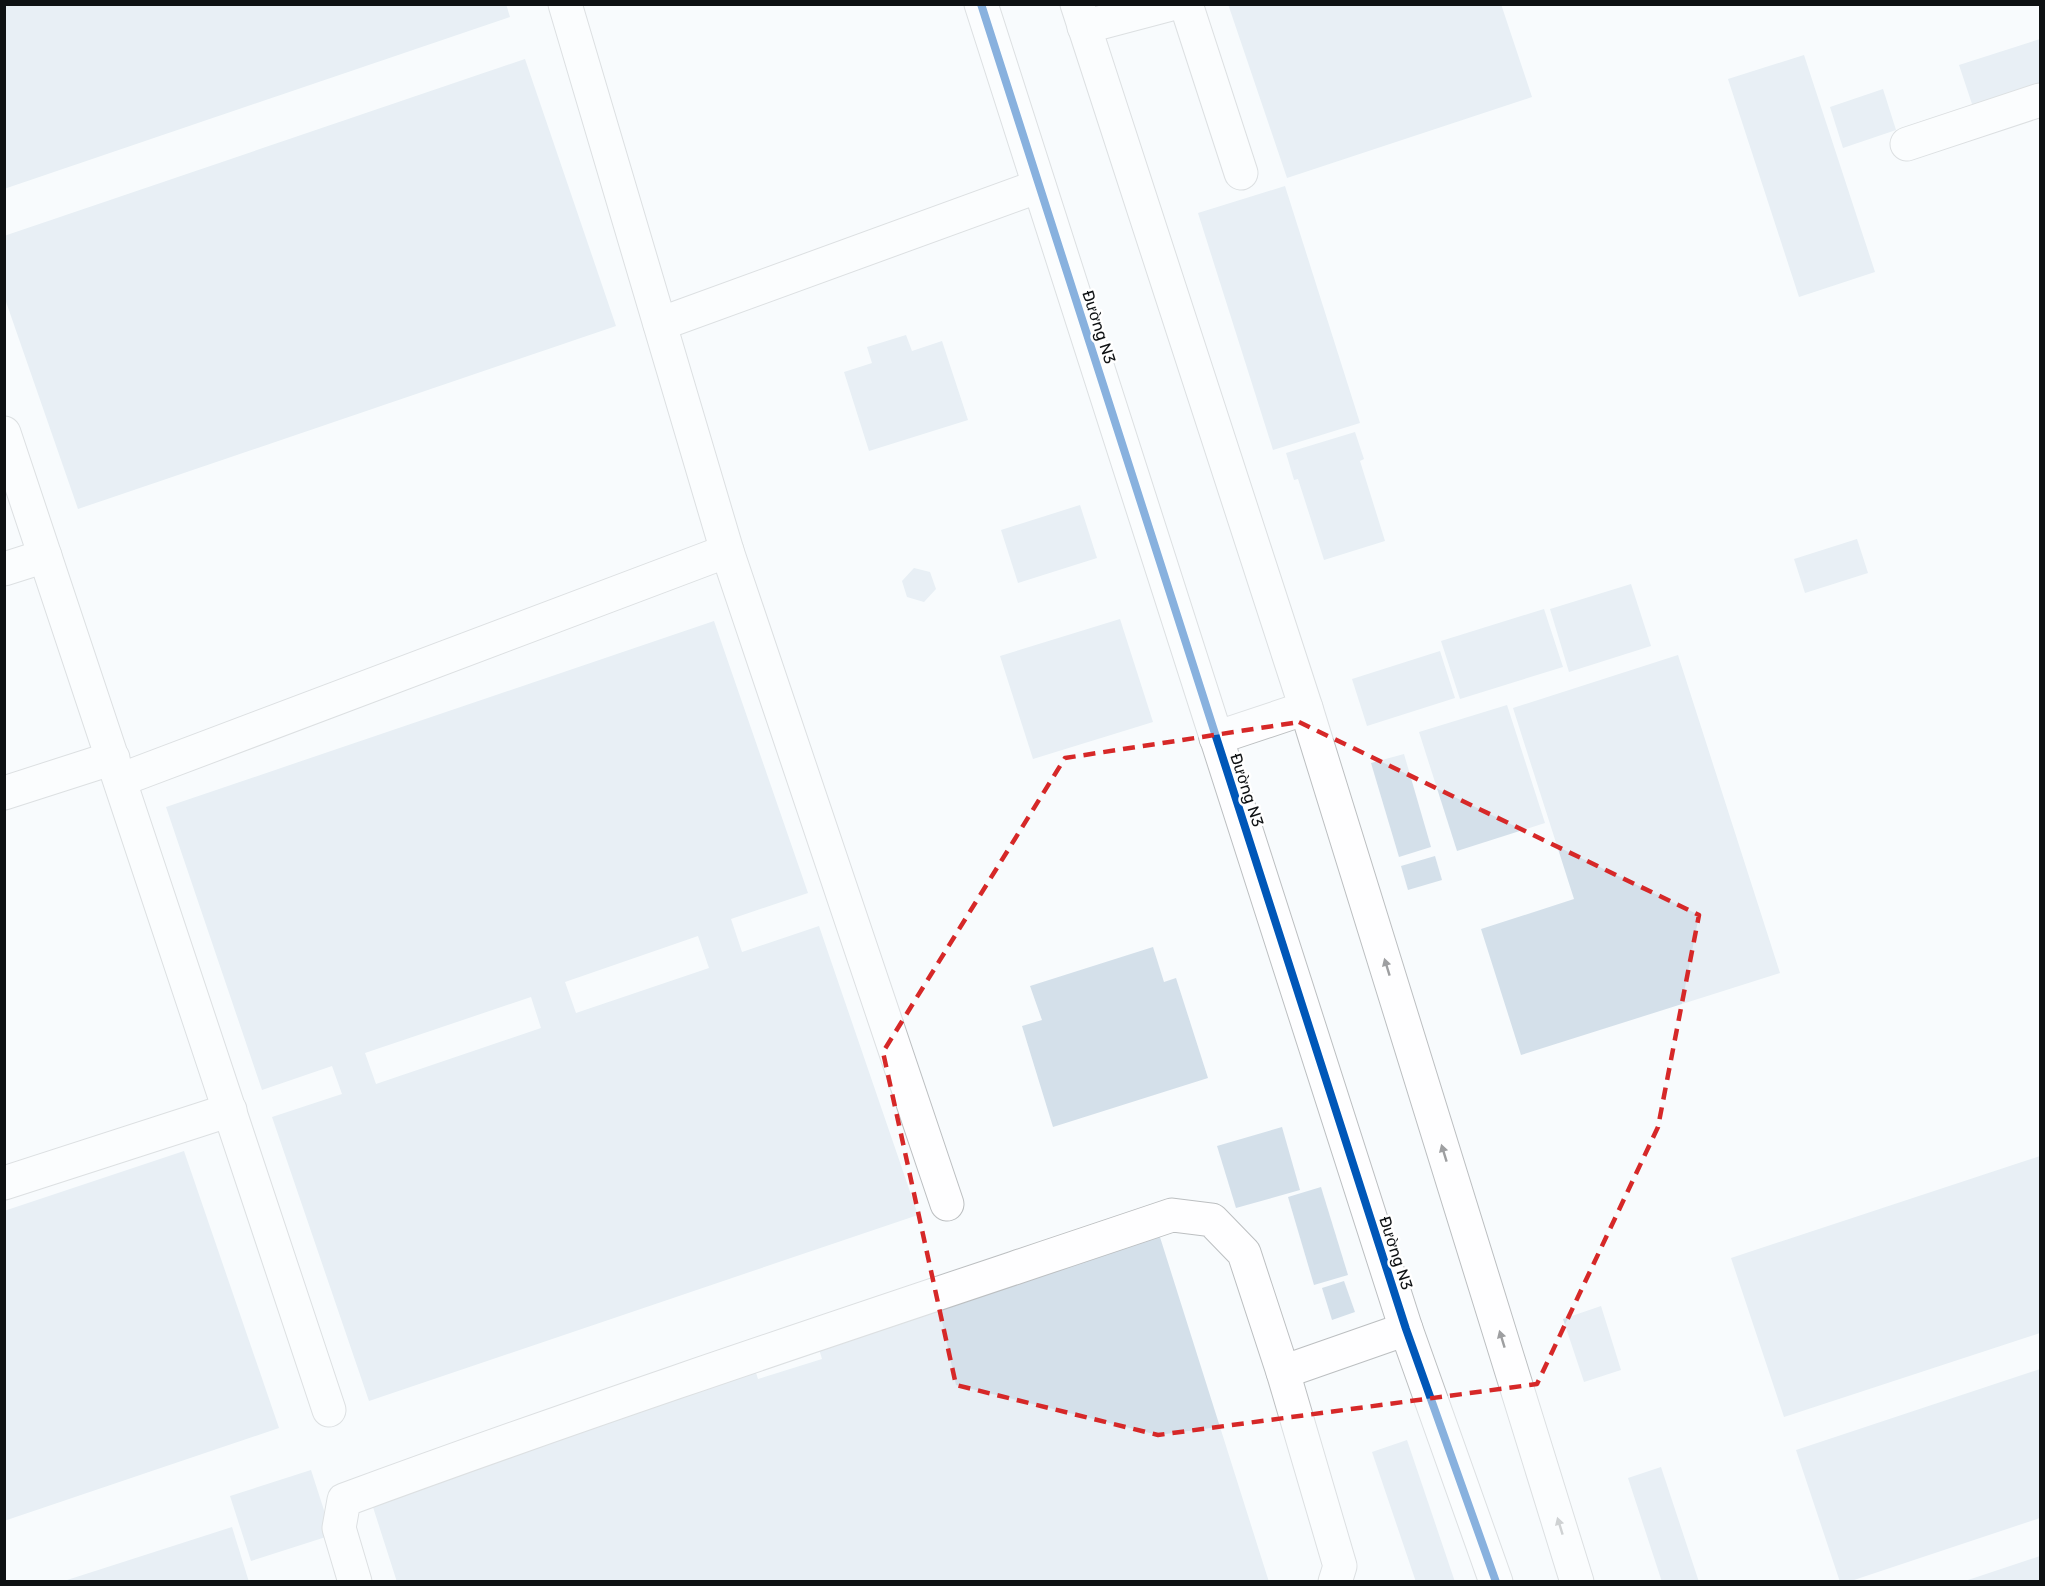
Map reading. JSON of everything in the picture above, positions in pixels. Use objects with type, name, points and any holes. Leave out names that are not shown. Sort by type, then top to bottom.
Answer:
[{"type":"street","points":[[565,4],[727,551],[947,1204]]},
{"type":"street","name":"Đường N3","points":[[981,4],[1406,1329],[1496,1581]]},
{"type":"street","points":[[1171,4],[1080,16],[1306,708],[1577,1581]]},
{"type":"street","points":[[1186,4],[1241,173]]},
{"type":"street","points":[[1907,144],[2040,100]]},
{"type":"street","points":[[660,324],[1039,186]]},
{"type":"street","points":[[4,433],[330,1410]]},
{"type":"street","points":[[4,792],[116,769],[727,551]]},
{"type":"street","points":[[4,569],[45,556]]},
{"type":"street","points":[[1216,738],[1306,708]]},
{"type":"street","points":[[4,1183],[230,1110]]},
{"type":"street","points":[[355,1581],[339,1528],[344,1500],[855,1322],[1172,1215],[1212,1220],[1244,1253],[1283,1372],[1340,1566],[1335,1581]]},
{"type":"street","points":[[1283,1372],[1406,1329]]},
{"type":"highlighted area","points":[[1299,722],[1699,915],[1658,1127],[1537,1384],[1158,1435],[956,1385],[883,1052],[1065,758]]},
{"type":"building","points":[[4,4],[506,4],[510,17],[4,189]]},
{"type":"building","points":[[1228,4],[1501,4],[1532,97],[1287,178]]},
{"type":"building","points":[[2040,39],[2040,89],[1974,110],[1959,65]]},
{"type":"building","points":[[1804,55],[1875,272],[1799,297],[1728,79]]},
{"type":"building","points":[[525,59],[616,326],[78,509],[4,296],[4,236]]},
{"type":"building","points":[[1883,89],[1896,130],[1843,148],[1830,107]]},
{"type":"building","points":[[1285,186],[1360,423],[1273,450],[1198,213]]},
{"type":"building","points":[[906,335],[912,351],[942,341],[968,420],[869,451],[844,372],[872,363],[867,347]]},
{"type":"building","points":[[1355,432],[1364,459],[1360,461],[1385,541],[1324,560],[1298,479],[1294,480],[1286,453]]},
{"type":"building","points":[[1080,505],[1097,558],[1018,583],[1001,530]]},
{"type":"building","points":[[1857,539],[1868,573],[1805,593],[1794,559]]},
{"type":"building","points":[[914,568],[930,572],[936,589],[924,602],[907,597],[902,581]]},
{"type":"building","points":[[1631,584],[1651,646],[1569,672],[1550,609]]},
{"type":"building","points":[[1544,609],[1563,667],[1460,699],[1441,641]]},
{"type":"building","points":[[1120,619],[1153,722],[1033,759],[1000,656]]},
{"type":"building","points":[[714,621],[808,893],[731,919],[742,952],[819,926],[918,1215],[369,1401],[272,1117],[342,1094],[332,1066],[262,1090],[166,807]],"holes":[[[698,936],[709,968],[576,1013],[565,982]],[[531,997],[541,1028],[376,1084],[365,1053]]]},
{"type":"building","points":[[1440,651],[1455,698],[1367,726],[1352,679]]},
{"type":"building","points":[[1678,655],[1780,973],[1521,1055],[1481,929],[1574,899],[1513,708]]},
{"type":"building","points":[[1507,705],[1545,823],[1457,851],[1419,732]]},
{"type":"building","points":[[1404,754],[1431,847],[1399,857],[1371,763]]},
{"type":"building","points":[[1435,856],[1442,880],[1408,890],[1401,866]]},
{"type":"building","points":[[1153,947],[1164,982],[1176,978],[1208,1078],[1053,1127],[1022,1026],[1042,1020],[1030,986]]},
{"type":"building","points":[[1282,1127],[1300,1190],[1236,1208],[1217,1146]]},
{"type":"building","points":[[184,1151],[279,1428],[4,1521],[4,1211]]},
{"type":"building","points":[[2040,1156],[2040,1333],[1784,1417],[1731,1258]]},
{"type":"building","points":[[1321,1187],[1348,1275],[1314,1285],[1288,1197]]},
{"type":"building","points":[[1153,1215],[1269,1582],[397,1582],[363,1476],[750,1354],[758,1379],[822,1359],[811,1323]]},
{"type":"building","points":[[1344,1281],[1355,1312],[1332,1320],[1322,1288]]},
{"type":"building","points":[[1601,1306],[1621,1370],[1584,1382],[1563,1319]]},
{"type":"building","points":[[2040,1369],[2040,1518],[1848,1582],[1840,1582],[1796,1450]]},
{"type":"building","points":[[1407,1440],[1455,1582],[1416,1582],[1372,1452]]},
{"type":"building","points":[[1661,1467],[1699,1582],[1662,1582],[1628,1478]]},
{"type":"building","points":[[311,1470],[332,1535],[251,1561],[230,1496]]},
{"type":"building","points":[[232,1527],[249,1582],[64,1582],[64,1581]]},
{"type":"building","points":[[2040,1556],[2040,1582],[1965,1582],[1965,1581]]},
{"type":"cycle path","points":[[981,4],[1406,1329],[1496,1582]]}]
